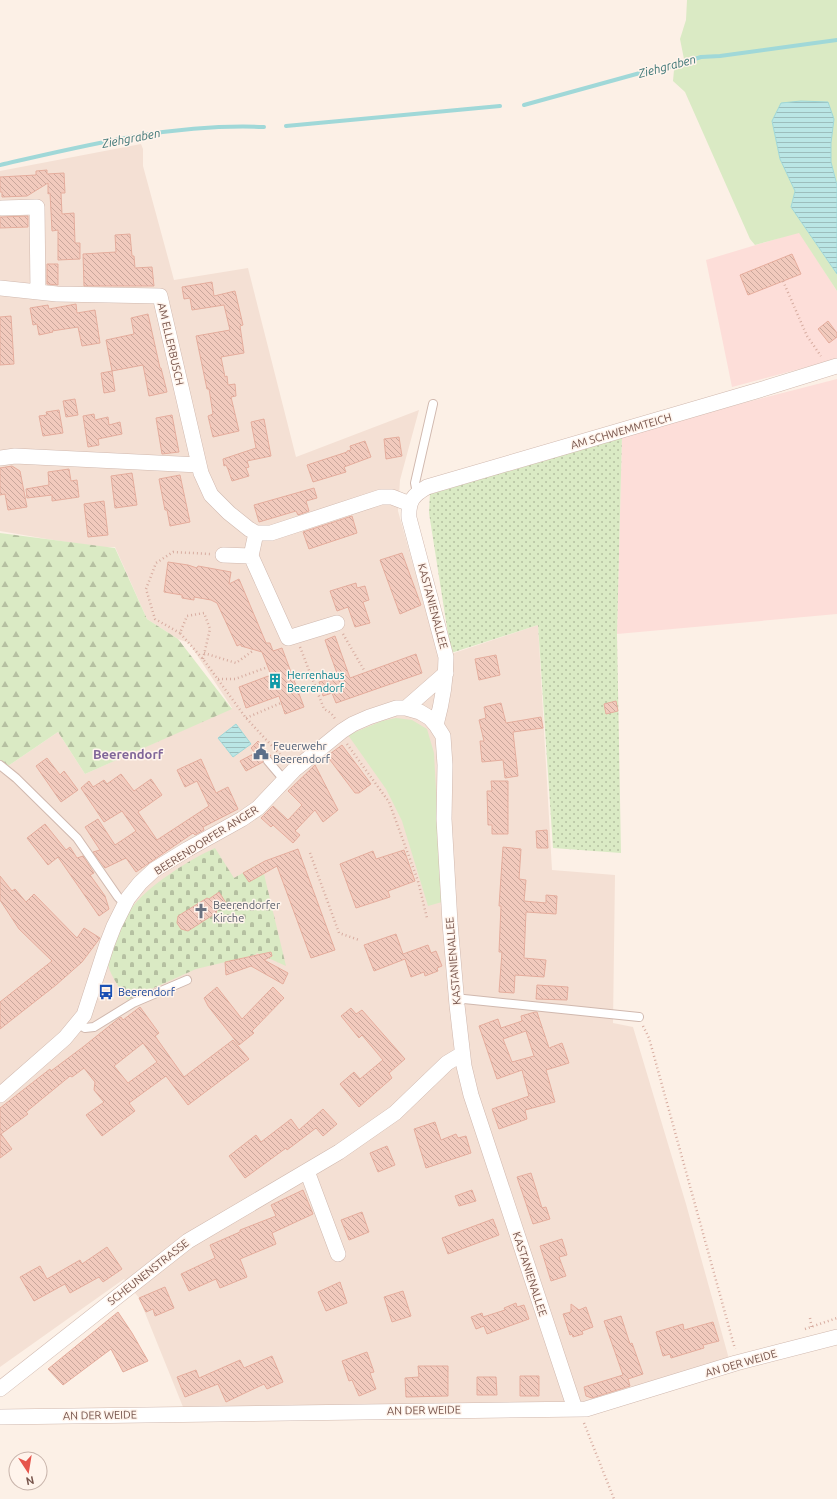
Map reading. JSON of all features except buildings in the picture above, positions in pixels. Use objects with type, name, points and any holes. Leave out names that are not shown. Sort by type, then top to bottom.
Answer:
[{"type":"street","points":[[2,208],[38,207],[38,292]]},
{"type":"street","name":"AM ELLERBUSCH","points":[[0,288],[57,294],[160,296],[201,473],[211,495],[229,513],[256,533]]},
{"type":"street","name":"AM SCHWEMMTEICH","points":[[413,498],[427,487],[833,367]]},
{"type":"street","points":[[0,458],[14,456],[199,465]]},
{"type":"street","points":[[337,624],[288,638],[251,556],[256,533],[271,533],[382,497],[413,498]]},
{"type":"street","name":"KASTANIENALLEE","points":[[413,498],[409,518],[446,657],[446,673],[441,707],[436,725],[443,736],[445,765],[444,820],[456,999],[464,1066],[471,1095],[575,1409]]},
{"type":"street","points":[[223,555],[251,556]]},
{"type":"street","points":[[406,708],[446,673]]},
{"type":"street","name":"BEERENDORFER ANGER","points":[[0,1095],[65,1038],[84,1016],[107,944],[125,904],[140,883],[154,870],[242,819],[258,808],[290,776],[342,731],[353,724],[396,708],[406,708],[420,712],[430,718],[436,725]]},
{"type":"street","name":"SCHEUNENSTRASSE","points":[[0,1389],[188,1241],[339,1152],[395,1113],[447,1063],[462,1054]]},
{"type":"street","points":[[307,1171],[338,1254]]},
{"type":"street","name":"AN DER WEIDE","points":[[0,1417],[586,1409],[736,1363],[837,1337]]},
{"type":"lane","points":[[413,498],[433,404]]},
{"type":"lane","points":[[268,761],[290,776]]},
{"type":"lane","points":[[0,765],[16,778],[77,838],[118,897],[125,904]]},
{"type":"lane","points":[[78,1023],[85,1028],[94,1028],[133,1003],[187,980]]},
{"type":"lane","points":[[456,999],[464,998],[639,1017]]},
{"type":"path","points":[[783,281],[807,336],[833,367]]},
{"type":"path","points":[[223,555],[173,552],[156,563],[146,589],[155,619],[180,633],[218,679],[290,776]]},
{"type":"path","points":[[180,633],[187,616],[204,613],[210,629],[202,660]]},
{"type":"path","points":[[337,624],[364,670]]},
{"type":"path","points":[[296,635],[324,709],[331,713],[342,731],[344,740],[389,802],[418,881],[427,918]]},
{"type":"path","points":[[204,653],[236,663],[254,650]]},
{"type":"path","points":[[218,679],[235,679],[268,667]]},
{"type":"path","points":[[246,718],[281,703]]},
{"type":"path","points":[[310,853],[339,933],[359,940]]},
{"type":"path","points":[[639,1017],[649,1038],[734,1349],[740,1352]]},
{"type":"path","points":[[575,1409],[585,1426],[614,1499]]},
{"type":"shaded area","points":[[141,144],[143,149],[143,166],[174,280],[248,268],[296,457],[419,410],[400,480],[398,511],[439,658],[538,625],[552,870],[615,875],[613,1023],[633,1027],[686,1204],[729,1359],[588,1403],[183,1407],[139,1298],[124,1279],[0,1367],[0,766],[8,766],[58,732],[85,774],[232,708],[189,643],[178,639],[147,619],[115,547],[100,547],[0,531],[0,171]]},
{"type":"shaded area","points":[[799,232],[837,291],[837,359],[732,387],[706,260]]},
{"type":"shaded area","points":[[837,379],[837,614],[617,634],[622,434]]},
{"type":"green space","points":[[687,0],[837,0],[837,185],[831,163],[831,143],[834,119],[772,121],[780,159],[795,191],[791,207],[837,274],[837,291],[799,233],[755,245],[750,239],[685,92],[673,81],[674,70],[685,64],[680,39],[686,20]]},
{"type":"green space","points":[[622,434],[617,634],[621,853],[553,848],[538,625],[451,653],[429,513],[430,492]]},
{"type":"green space","points":[[0,533],[115,548],[147,619],[178,639],[232,709],[85,774],[58,732],[8,766],[0,766]]},
{"type":"green space","points":[[396,718],[412,720],[427,729],[434,753],[442,902],[428,906],[402,821],[386,789],[348,735],[382,721]]},
{"type":"green space","points":[[215,848],[234,878],[258,864],[264,874],[286,966],[257,953],[255,955],[196,969],[127,1000],[111,974],[108,961],[112,946],[127,915],[147,891],[169,874],[193,859]]},
{"type":"water","points":[[801,101],[828,102],[834,119],[831,143],[831,162],[837,185],[837,274],[791,207],[795,191],[780,159],[772,121],[781,103]]},
{"type":"water","points":[[236,724],[251,744],[233,757],[218,738]]},
{"type":"waterway","name":"Ziehgraben","points":[[524,105],[640,73],[669,67],[701,57],[720,56],[837,40]]},
{"type":"waterway","name":"Ziehgraben","points":[[286,126],[500,106]]},
{"type":"waterway","name":"Ziehgraben","points":[[0,165],[98,143],[164,132],[197,128],[264,127]]},
{"type":"place","name":"Herrenhaus Beerendorf","points":[[275,681]]},
{"type":"place","name":"Feuerwehr Beerendorf","points":[[261,752]]},
{"type":"place","name":"Beerendorfer Kirche","points":[[201,911]]},
{"type":"place","name":"Beerendorf","points":[[106,992]]},
{"type":"district","name":"Beerendorf","points":[[128,754]]}]
